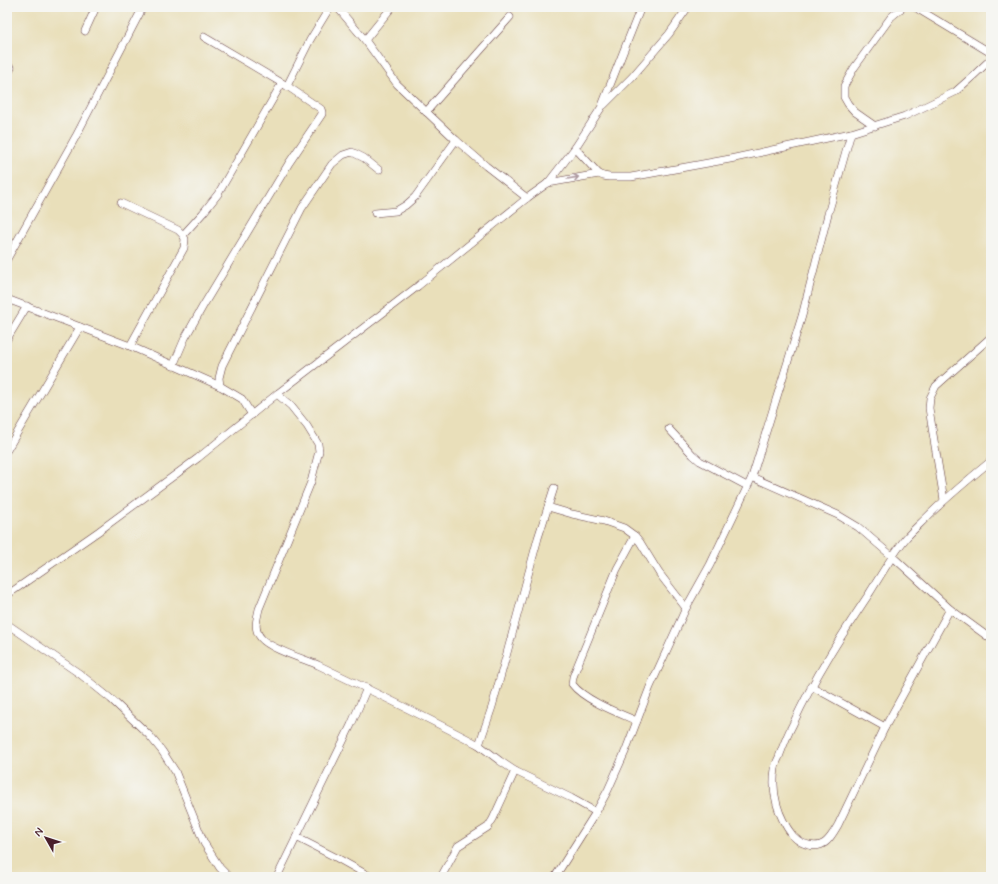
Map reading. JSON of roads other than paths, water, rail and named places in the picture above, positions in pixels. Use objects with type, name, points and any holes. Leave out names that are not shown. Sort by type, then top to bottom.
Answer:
[{"type":"street","points":[[85,31],[96,7]]},
{"type":"street","points":[[7,259],[76,136],[143,7]]},
{"type":"street","points":[[183,235],[204,213],[218,194],[330,7]]},
{"type":"street","points":[[337,7],[365,40],[398,84],[456,140],[527,198]]},
{"type":"street","points":[[365,40],[392,7]]},
{"type":"street","points":[[7,595],[99,532],[198,458],[277,394],[418,286],[527,198],[548,183],[576,148],[601,108],[641,7]]},
{"type":"street","points":[[601,108],[632,77],[669,34],[688,7]]},
{"type":"street","points":[[875,126],[855,112],[848,104],[844,97],[844,86],[854,68],[891,17],[903,7]]},
{"type":"street","points":[[914,7],[991,53]]},
{"type":"street","points":[[426,112],[510,17]]},
{"type":"street","points":[[173,366],[185,338],[206,300],[289,163],[322,114],[321,109],[284,84],[204,37]]},
{"type":"street","points":[[576,148],[599,174],[609,177],[632,177],[730,159],[851,133],[905,116],[955,92],[991,59]]},
{"type":"street","points":[[7,75],[11,68]]},
{"type":"street","points":[[555,877],[608,790],[625,752],[650,687],[686,608],[710,565],[752,477],[802,316],[828,214],[851,133]]},
{"type":"street","points":[[375,213],[396,211],[406,205],[414,197],[456,140]]},
{"type":"street","points":[[220,386],[219,378],[222,366],[250,310],[302,208],[332,164],[343,155],[352,152],[364,158],[379,170]]},
{"type":"street","points":[[548,183],[599,174]]},
{"type":"street","points":[[121,204],[178,230],[185,239],[184,248],[130,346]]},
{"type":"street","points":[[7,299],[130,346],[220,386],[242,399],[252,415]]},
{"type":"street","points":[[7,339],[27,306]]},
{"type":"street","points":[[7,450],[80,327]]},
{"type":"street","points":[[944,500],[929,408],[930,398],[936,386],[991,337]]},
{"type":"street","points":[[277,394],[291,406],[307,426],[318,444],[319,451],[311,482],[259,609],[256,624],[257,632],[261,638],[273,646],[367,688],[479,745],[514,771],[571,798],[596,812]]},
{"type":"street","points":[[669,429],[700,461],[747,486]]},
{"type":"street","points":[[950,609],[885,727],[838,825],[830,838],[822,845],[813,846],[803,844],[796,839],[787,828],[776,804],[774,788],[775,768],[784,741],[811,686],[905,539],[944,500],[991,461]]},
{"type":"street","points":[[752,477],[838,515],[858,527],[950,609],[991,639]]},
{"type":"street","points":[[479,745],[492,707],[538,538],[554,488]]},
{"type":"street","points":[[548,508],[604,521],[624,528],[640,542],[659,573],[686,608]]},
{"type":"street","points":[[634,536],[606,594],[576,669],[572,684],[584,696],[637,721]]},
{"type":"street","points":[[7,624],[80,674],[111,699],[149,735],[175,771],[204,842],[220,868],[229,877]]},
{"type":"street","points":[[811,686],[885,727]]},
{"type":"street","points":[[277,877],[351,725],[367,688]]},
{"type":"street","points":[[441,877],[458,846],[488,827],[514,771]]},
{"type":"street","points":[[296,837],[371,877]]}]
